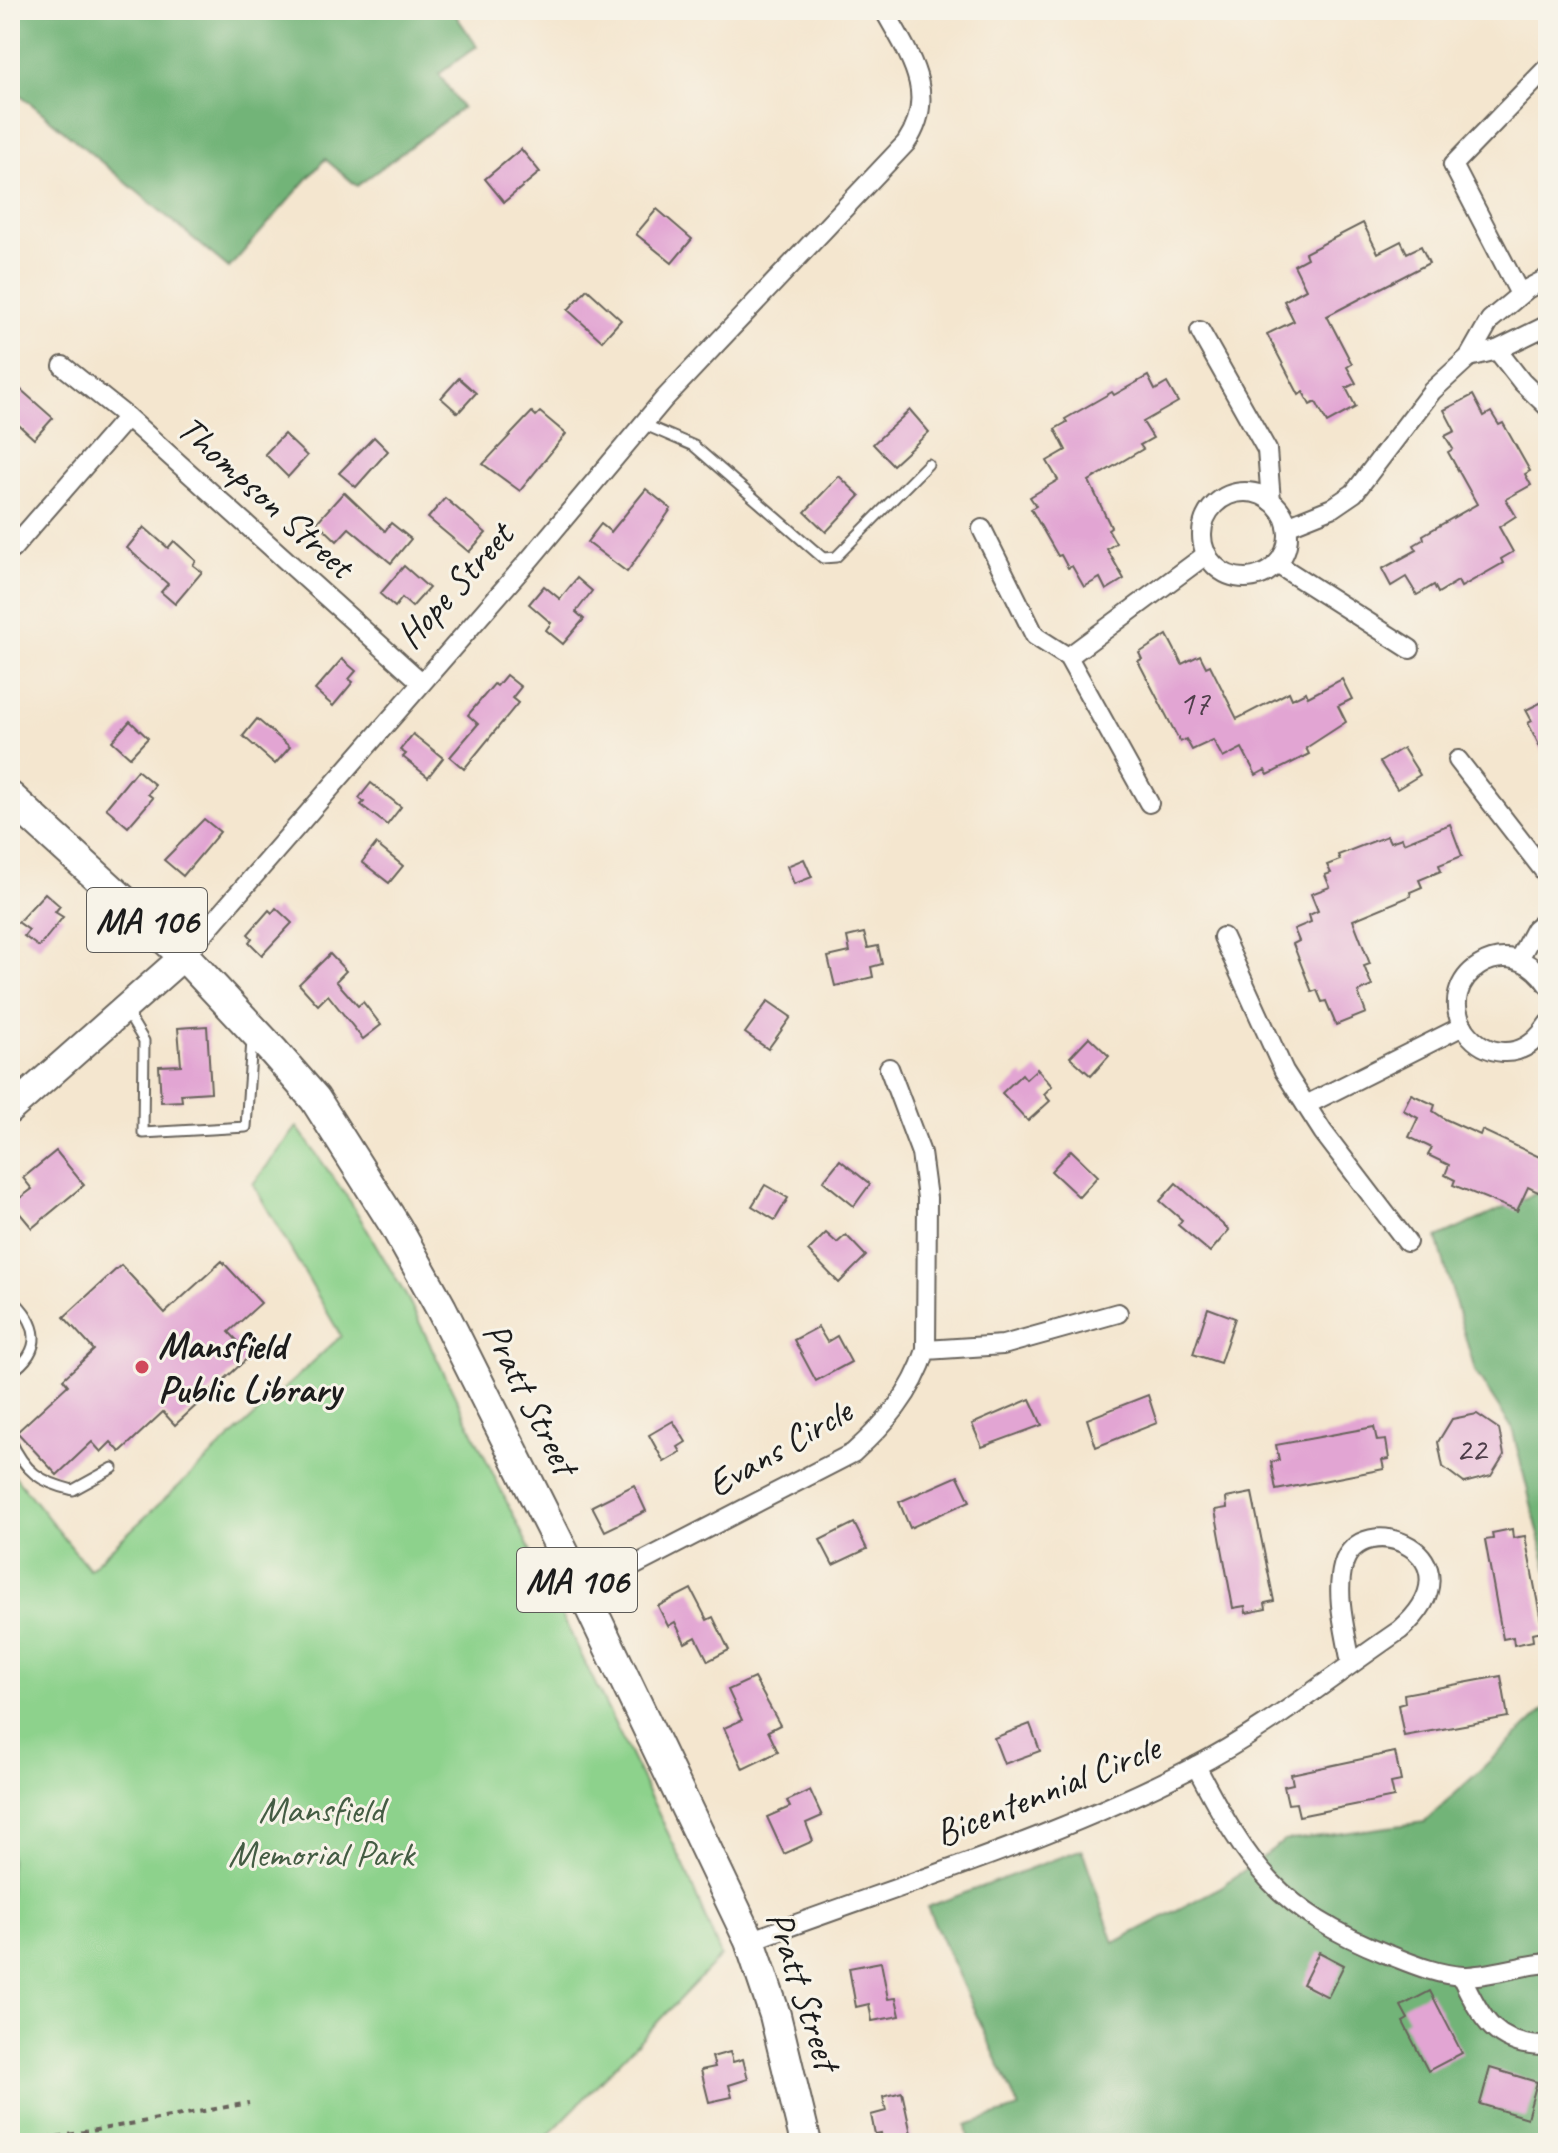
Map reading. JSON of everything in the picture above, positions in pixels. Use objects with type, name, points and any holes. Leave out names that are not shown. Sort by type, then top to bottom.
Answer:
[{"type":"main road","name":"Pratt Street","points":[[10,797],[184,956],[315,1099],[396,1227],[441,1308],[583,1592],[750,1941],[775,2015],[806,2143]]},
{"type":"main road","name":"Hope Street","points":[[10,1110],[184,956]]},
{"type":"street","name":"Hope Street","points":[[184,956],[420,681],[530,559],[643,424],[890,162],[918,125],[921,88],[884,10]]},
{"type":"street","points":[[1520,294],[1453,165],[1548,67]]},
{"type":"street","points":[[1287,526],[1332,508],[1354,493],[1432,391],[1469,357],[1490,320],[1520,294],[1548,278]]},
{"type":"street","points":[[1469,357],[1497,350],[1548,325]]},
{"type":"street","points":[[1200,331],[1267,450],[1271,501],[1287,526],[1284,552],[1277,564],[1253,577],[1239,577],[1215,565],[1207,554],[1202,531],[1210,510],[1218,502],[1239,492],[1250,492],[1271,501]]},
{"type":"street","points":[[1497,350],[1522,382],[1548,407]]},
{"type":"street","name":"Thompson Street","points":[[63,366],[127,417],[420,681]]},
{"type":"street","points":[[12,549],[127,417]]},
{"type":"street","points":[[982,529],[1035,636],[1068,657],[1149,803]]},
{"type":"street","points":[[1068,657],[1207,554]]},
{"type":"street","points":[[1277,564],[1410,649]]},
{"type":"street","points":[[1458,760],[1548,876]]},
{"type":"street","points":[[1519,959],[1535,929],[1548,918]]},
{"type":"street","points":[[1223,937],[1284,1071],[1407,1242]]},
{"type":"street","points":[[1548,985],[1541,974],[1519,959],[1503,957],[1474,968],[1458,995],[1463,1026],[1481,1045],[1506,1052],[1530,1045],[1548,1024]]},
{"type":"street","points":[[1306,1105],[1463,1026]]},
{"type":"street","points":[[889,1068],[921,1153],[927,1198],[926,1350],[1003,1345],[1118,1313]]},
{"type":"street","name":"Evans Circle","points":[[583,1592],[853,1453],[885,1424],[901,1403],[918,1375],[926,1350]]},
{"type":"street","name":"Bicentennial Circle","points":[[750,1941],[1057,1828],[1196,1766],[1351,1664],[1400,1630],[1425,1604],[1430,1572],[1416,1550],[1403,1542],[1391,1538],[1365,1542],[1350,1552],[1343,1563],[1342,1606],[1351,1664]]},
{"type":"street","points":[[1196,1766],[1239,1842],[1281,1895],[1330,1927],[1420,1967],[1461,1976],[1548,1963]]},
{"type":"street","points":[[1461,1976],[1495,2031],[1509,2041],[1528,2046],[1548,2046]]},
{"type":"lane","points":[[643,424],[694,446],[823,558],[836,557],[928,464]]},
{"type":"lane","points":[[125,1008],[144,1041],[143,1133],[246,1127],[252,1029]]},
{"type":"lane","points":[[10,1297],[27,1312],[35,1338],[28,1361],[10,1373]]},
{"type":"lane","points":[[10,1439],[16,1452],[42,1482],[73,1490],[113,1468]]},
{"type":"path","points":[[22,2143],[249,2103]]},
{"type":"green space","points":[[10,10],[452,10],[477,46],[439,74],[462,108],[357,186],[325,159],[229,268],[10,86]]},
{"type":"green space","name":"Mansfield Memorial Park","points":[[297,1127],[350,1201],[408,1299],[684,1866],[721,1956],[541,2143],[10,2143],[10,1470],[89,1569],[341,1336],[253,1184]]},
{"type":"green space","points":[[1548,1188],[1548,1571],[1512,1428],[1475,1371],[1437,1238]]},
{"type":"green space","points":[[1548,1706],[1548,2143],[969,2143],[966,2125],[1019,2108],[927,1907],[1082,1849],[1114,1943],[1221,1887],[1284,1841],[1425,1822]]},
{"type":"building","points":[[521,149],[540,172],[504,202],[485,179]]},
{"type":"building","points":[[657,209],[692,239],[672,263],[636,234]]},
{"type":"building","points":[[1363,223],[1378,253],[1401,241],[1407,253],[1421,246],[1429,263],[1327,316],[1352,364],[1347,367],[1356,383],[1346,388],[1356,407],[1327,423],[1316,402],[1310,405],[1303,392],[1299,395],[1267,334],[1294,321],[1284,301],[1306,289],[1294,265],[1307,258],[1305,253]]},
{"type":"building","points":[[587,289],[621,320],[602,341],[568,310]]},
{"type":"building","points":[[1148,376],[1155,390],[1167,383],[1178,402],[1143,422],[1153,438],[1140,445],[1143,449],[1089,481],[1116,543],[1107,549],[1124,579],[1106,590],[1100,578],[1084,587],[1072,566],[1068,568],[1061,555],[1058,556],[1031,509],[1036,506],[1030,497],[1058,480],[1047,461],[1066,450],[1055,429],[1067,422],[1065,419],[1112,392],[1114,395]]},
{"type":"building","points":[[459,378],[476,393],[458,413],[441,398]]},
{"type":"building","points":[[10,380],[53,418],[34,439],[10,417]]},
{"type":"building","points":[[1473,395],[1484,416],[1491,412],[1499,425],[1503,423],[1530,471],[1525,474],[1531,485],[1506,499],[1516,516],[1499,527],[1513,552],[1501,559],[1503,563],[1461,587],[1458,581],[1438,593],[1434,585],[1417,595],[1406,577],[1391,586],[1382,569],[1417,550],[1414,545],[1424,539],[1423,535],[1477,504],[1448,452],[1453,449],[1445,436],[1455,431],[1444,410]]},
{"type":"building","points":[[910,410],[929,432],[893,465],[873,444]]},
{"type":"building","points":[[532,412],[536,416],[540,412],[566,434],[520,491],[483,464]]},
{"type":"building","points":[[284,434],[307,456],[288,477],[265,454]]},
{"type":"building","points":[[374,437],[388,451],[356,487],[339,473]]},
{"type":"building","points":[[839,476],[860,496],[826,532],[805,512]]},
{"type":"building","points":[[646,489],[671,509],[627,572],[587,542],[601,524],[611,532]]},
{"type":"building","points":[[344,492],[385,531],[391,523],[411,539],[391,563],[349,528],[337,541],[317,522]]},
{"type":"building","points":[[445,498],[486,533],[469,552],[428,518]]},
{"type":"building","points":[[144,527],[168,548],[174,541],[196,561],[193,565],[202,572],[175,604],[161,592],[168,584],[127,548]]},
{"type":"building","points":[[404,566],[429,588],[412,607],[402,598],[395,607],[380,594]]},
{"type":"building","points":[[577,578],[592,591],[576,612],[584,619],[563,644],[546,630],[551,623],[529,604],[544,586],[560,599]]},
{"type":"building","points":[[1167,635],[1182,664],[1200,655],[1206,667],[1210,665],[1237,719],[1289,692],[1292,699],[1306,692],[1308,697],[1342,679],[1352,699],[1338,706],[1346,722],[1306,748],[1309,754],[1268,775],[1265,770],[1256,775],[1242,748],[1223,758],[1213,740],[1192,750],[1186,739],[1180,742],[1138,661],[1142,659],[1139,653]]},
{"type":"building","points":[[342,659],[356,671],[349,679],[353,682],[333,706],[315,690]]},
{"type":"building","points":[[506,675],[521,687],[512,698],[518,703],[464,769],[450,757],[478,724],[468,715],[494,684],[497,686]]},
{"type":"building","points":[[1548,699],[1548,763],[1528,723],[1532,721],[1526,710]]},
{"type":"building","points":[[257,719],[290,747],[275,764],[243,736]]},
{"type":"building","points":[[130,721],[148,738],[130,757],[112,741]]},
{"type":"building","points":[[413,734],[443,758],[428,777],[403,757],[406,754],[400,750]]},
{"type":"building","points":[[1403,748],[1420,775],[1397,789],[1380,762]]},
{"type":"building","points":[[137,770],[155,785],[148,794],[153,798],[128,827],[106,808]]},
{"type":"building","points":[[371,783],[401,807],[387,825],[361,805],[364,802],[359,798]]},
{"type":"building","points":[[204,819],[220,832],[183,876],[164,860]]},
{"type":"building","points":[[1450,824],[1462,856],[1439,865],[1441,871],[1419,880],[1422,887],[1410,892],[1411,896],[1353,920],[1370,964],[1364,966],[1372,986],[1358,992],[1366,1013],[1336,1025],[1326,1001],[1322,1002],[1317,990],[1312,992],[1293,944],[1299,941],[1294,929],[1311,922],[1309,915],[1318,911],[1311,894],[1330,887],[1325,875],[1331,873],[1327,865],[1340,860],[1338,855],[1387,836],[1390,842],[1402,838],[1404,843]]},
{"type":"building","points":[[376,844],[403,866],[389,883],[362,862]]},
{"type":"building","points":[[804,859],[812,877],[794,884],[787,866]]},
{"type":"building","points":[[45,893],[60,906],[55,912],[63,917],[39,947],[24,936],[29,930],[18,922]]},
{"type":"building","points":[[276,908],[292,923],[262,955],[249,942],[252,938],[248,934],[269,910],[272,913]]},
{"type":"building","points":[[864,933],[868,948],[878,946],[882,964],[871,967],[873,977],[835,986],[828,957],[850,952],[847,937]]},
{"type":"building","points":[[330,954],[346,971],[336,981],[358,1006],[363,1002],[381,1025],[363,1039],[328,995],[318,1005],[299,984]]},
{"type":"building","points":[[768,1001],[791,1017],[768,1049],[745,1033]]},
{"type":"building","points":[[207,1026],[211,1092],[181,1094],[182,1101],[161,1102],[159,1066],[181,1065],[178,1028]]},
{"type":"building","points":[[1089,1037],[1109,1056],[1091,1076],[1070,1057]]},
{"type":"building","points":[[1037,1069],[1052,1086],[1044,1094],[1050,1101],[1028,1121],[1002,1093],[1022,1074],[1026,1079]]},
{"type":"building","points":[[1411,1094],[1435,1105],[1433,1111],[1445,1119],[1480,1135],[1482,1130],[1548,1161],[1548,1197],[1528,1187],[1517,1211],[1453,1185],[1455,1180],[1445,1175],[1449,1165],[1428,1155],[1432,1148],[1409,1137],[1418,1118],[1403,1110]]},
{"type":"building","points":[[1071,1150],[1098,1176],[1079,1197],[1051,1171]]},
{"type":"building","points":[[56,1151],[84,1185],[32,1228],[12,1204],[32,1189],[23,1178]]},
{"type":"building","points":[[840,1160],[870,1184],[854,1206],[823,1181]]},
{"type":"building","points":[[1176,1183],[1229,1230],[1210,1252],[1178,1225],[1182,1220],[1160,1201]]},
{"type":"building","points":[[765,1185],[788,1198],[775,1220],[752,1206]]},
{"type":"building","points":[[826,1233],[837,1243],[846,1235],[866,1256],[839,1283],[808,1251]]},
{"type":"building","points":[[222,1261],[261,1303],[229,1332],[251,1355],[175,1425],[163,1412],[120,1452],[111,1442],[101,1452],[92,1442],[57,1475],[17,1432],[68,1385],[63,1379],[94,1350],[64,1317],[121,1265],[165,1313]]},
{"type":"building","points":[[1208,1308],[1235,1318],[1220,1363],[1193,1354]]},
{"type":"building","points":[[818,1327],[827,1342],[837,1336],[851,1362],[816,1381],[794,1340]]},
{"type":"building","points":[[1148,1395],[1157,1423],[1096,1447],[1087,1419]]},
{"type":"building","points":[[1030,1399],[1042,1425],[982,1447],[972,1424]]},
{"type":"building","points":[[1477,1414],[1499,1429],[1504,1455],[1491,1476],[1464,1483],[1443,1467],[1438,1442],[1452,1419]]},
{"type":"building","points":[[673,1421],[686,1442],[678,1447],[681,1452],[664,1462],[649,1435]]},
{"type":"building","points":[[1374,1427],[1377,1441],[1386,1440],[1389,1459],[1382,1460],[1384,1469],[1276,1490],[1271,1462],[1279,1460],[1276,1445]]},
{"type":"building","points":[[958,1476],[970,1501],[910,1528],[899,1502]]},
{"type":"building","points":[[634,1485],[646,1511],[605,1531],[592,1506]]},
{"type":"building","points":[[1252,1493],[1274,1601],[1265,1603],[1266,1609],[1246,1613],[1245,1606],[1233,1608],[1215,1510],[1227,1508],[1226,1498]]},
{"type":"building","points":[[854,1523],[867,1549],[833,1565],[820,1540]]},
{"type":"building","points":[[1512,1529],[1513,1538],[1525,1536],[1543,1631],[1532,1633],[1533,1641],[1514,1645],[1513,1637],[1503,1639],[1485,1540],[1493,1539],[1492,1533]]},
{"type":"building","points":[[691,1589],[707,1620],[713,1617],[729,1650],[708,1661],[696,1637],[685,1643],[675,1622],[668,1626],[658,1606]]},
{"type":"building","points":[[1501,1676],[1508,1717],[1404,1736],[1398,1705],[1405,1703],[1404,1694]]},
{"type":"building","points":[[754,1678],[780,1725],[768,1731],[778,1752],[743,1769],[724,1728],[742,1720],[728,1690]]},
{"type":"building","points":[[1030,1724],[1040,1751],[1004,1764],[994,1738]]},
{"type":"building","points":[[1395,1752],[1401,1781],[1391,1783],[1394,1797],[1299,1816],[1296,1803],[1288,1804],[1284,1786],[1293,1784],[1291,1774]]},
{"type":"building","points":[[810,1790],[822,1816],[806,1823],[813,1841],[784,1854],[767,1817],[790,1807],[787,1801]]},
{"type":"building","points":[[1319,1952],[1344,1965],[1328,1997],[1303,1984]]},
{"type":"building","points":[[881,1962],[888,1999],[896,1998],[900,2016],[872,2021],[869,2004],[856,2007],[849,1968]]},
{"type":"building","points":[[1430,1991],[1462,2053],[1428,2071],[1403,2022],[1408,2019],[1401,2006]]},
{"type":"building","points":[[730,2052],[733,2062],[743,2059],[748,2079],[729,2085],[732,2097],[709,2102],[701,2070],[715,2067],[712,2057]]},
{"type":"building","points":[[1490,2068],[1537,2082],[1527,2118],[1480,2104]]},
{"type":"building","points":[[902,2092],[913,2143],[883,2143],[881,2133],[875,2134],[871,2115],[886,2111],[883,2097]]},
{"type":"place","name":"Mansfield Public Library","points":[[142,1367]]}]
